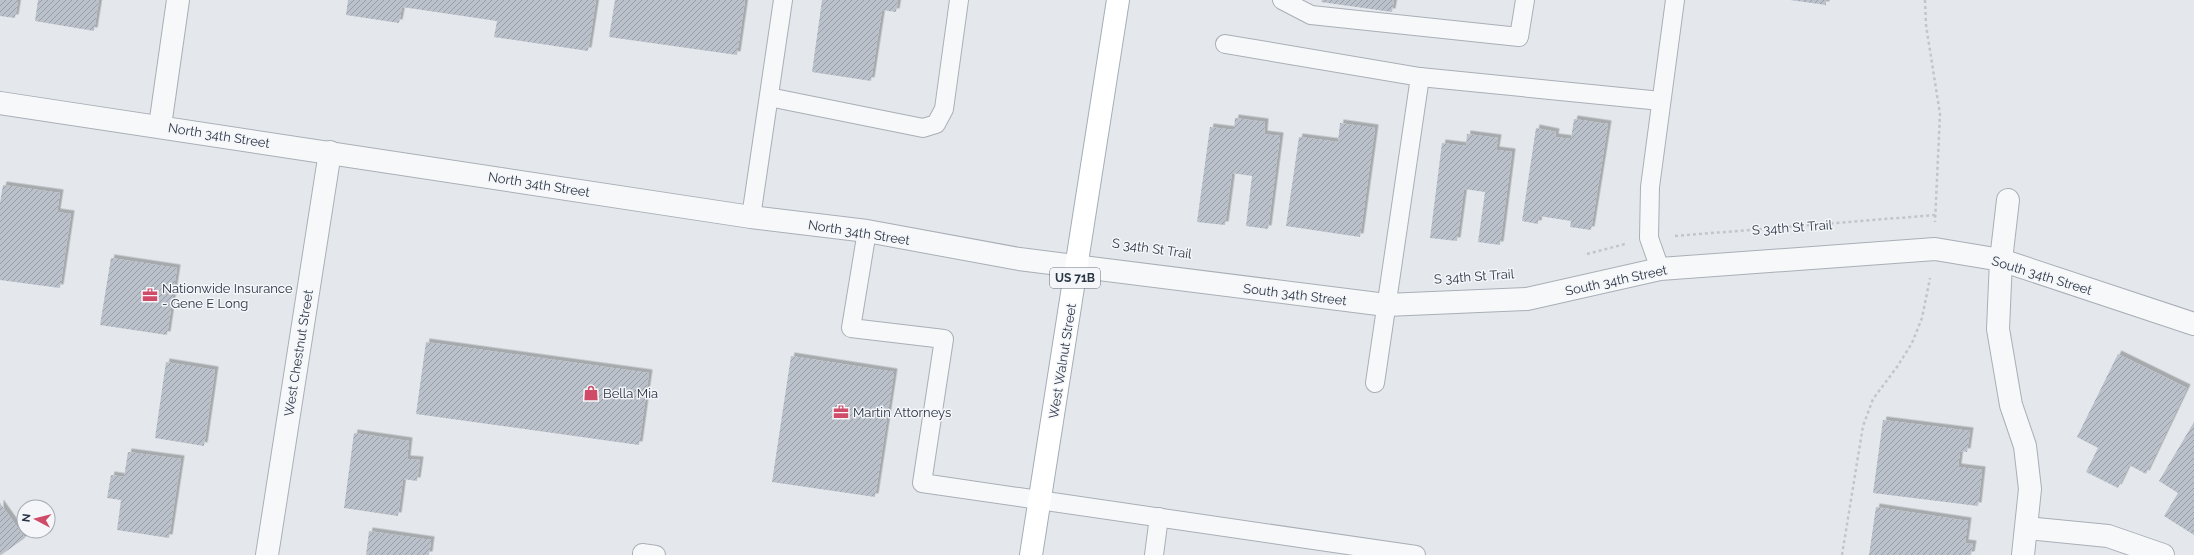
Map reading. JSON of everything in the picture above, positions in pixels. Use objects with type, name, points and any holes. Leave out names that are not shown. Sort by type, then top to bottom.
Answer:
[{"type":"main road","name":"West Walnut Street","points":[[1031,555],[1118,0]]},
{"type":"street","points":[[160,126],[178,0]]},
{"type":"street","name":"North 34th Street","points":[[0,103],[160,126],[751,217],[867,231],[1019,259],[1077,266]]},
{"type":"street","name":"West Chestnut Street","points":[[266,555],[330,152]]},
{"type":"street","points":[[2008,200],[2001,260],[1998,329],[2011,405],[2025,446],[2030,489],[2023,555]]},
{"type":"street","name":"South 34th Street","points":[[1077,266],[1386,305],[1527,299],[1660,269],[1935,249],[2001,260],[2194,324]]},
{"type":"street","points":[[2027,528],[2108,536],[2163,555]]},
{"type":"lane","points":[[751,217],[783,0]]},
{"type":"lane","points":[[769,97],[923,128],[936,124],[944,109],[959,0]]},
{"type":"lane","points":[[1282,0],[1311,15],[1519,37],[1525,0]]},
{"type":"lane","points":[[1660,269],[1649,238],[1650,187],[1675,0]]},
{"type":"lane","points":[[1225,44],[1420,77],[1661,101]]},
{"type":"lane","points":[[1375,382],[1420,77]]},
{"type":"lane","points":[[867,231],[851,328],[944,339],[922,483],[1416,555]]},
{"type":"lane","points":[[1154,555],[1159,518]]},
{"type":"lane","points":[[642,555],[642,553],[656,555]]},
{"type":"path","name":"S 34th St Trail","points":[[1582,256],[1649,238],[1936,215]]},
{"type":"building","points":[[0,0],[18,0],[15,18],[0,16]]},
{"type":"building","points":[[38,0],[99,0],[94,31],[35,21]]},
{"type":"building","points":[[348,0],[596,0],[588,51],[494,37],[497,21],[402,7],[399,23],[346,15]]},
{"type":"building","points":[[615,0],[745,0],[737,55],[609,37]]},
{"type":"building","points":[[822,0],[898,0],[896,12],[882,10],[871,81],[812,72]]},
{"type":"building","points":[[1322,0],[1394,0],[1392,12],[1321,2]]},
{"type":"building","points":[[1790,0],[1826,0],[1826,5]]},
{"type":"building","points":[[1235,118],[1265,122],[1264,134],[1280,136],[1268,229],[1246,226],[1252,176],[1232,173],[1225,225],[1197,222],[1210,127],[1234,130]]},
{"type":"building","points":[[1574,119],[1608,124],[1591,230],[1570,227],[1571,221],[1539,216],[1538,224],[1522,221],[1536,128],[1556,132],[1555,137],[1571,139]]},
{"type":"building","points":[[1340,123],[1375,128],[1360,237],[1286,226],[1299,137],[1338,142]]},
{"type":"building","points":[[1467,134],[1498,138],[1496,150],[1512,152],[1500,245],[1478,242],[1485,192],[1464,189],[1457,241],[1430,238],[1442,143],[1466,146]]},
{"type":"building","points":[[3,185],[60,193],[57,212],[71,214],[60,288],[0,280],[0,203]]},
{"type":"building","points":[[111,258],[177,268],[167,335],[100,325]]},
{"type":"building","points":[[426,342],[649,373],[639,445],[416,414]]},
{"type":"building","points":[[2118,354],[2187,388],[2146,474],[2129,465],[2118,488],[2086,472],[2098,448],[2077,437]]},
{"type":"building","points":[[791,356],[894,372],[875,497],[772,482]]},
{"type":"building","points":[[166,362],[215,370],[204,446],[155,438]]},
{"type":"building","points":[[1883,420],[1970,431],[1967,452],[1960,451],[1958,467],[1982,470],[1978,506],[1873,493]]},
{"type":"building","points":[[2194,422],[2194,535],[2164,516],[2178,493],[2159,481]]},
{"type":"building","points":[[354,433],[409,441],[407,459],[420,460],[417,481],[403,479],[398,516],[344,508]]},
{"type":"building","points":[[128,452],[181,459],[169,538],[117,530],[121,500],[107,498],[111,475],[124,477]]},
{"type":"building","points":[[0,503],[16,525],[16,539],[24,539],[0,555]]},
{"type":"building","points":[[1876,507],[1968,521],[1965,543],[1973,544],[1971,555],[1869,555]]},
{"type":"building","points":[[369,531],[431,540],[429,555],[366,555]]},
{"type":"place","name":"Nationwide Insurance - Gene E Long","points":[[150,295]]},
{"type":"place","name":"Bella Mia","points":[[591,393]]},
{"type":"place","name":"Martin Attorneys","points":[[841,412]]}]
